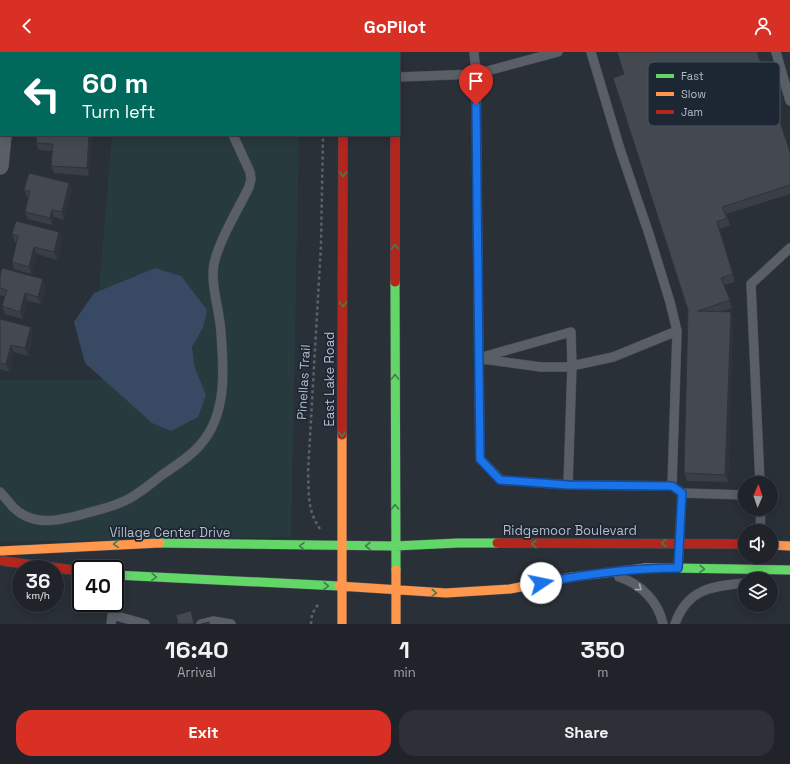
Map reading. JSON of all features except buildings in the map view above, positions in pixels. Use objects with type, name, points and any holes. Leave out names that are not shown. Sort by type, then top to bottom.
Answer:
[{"type":"street","points":[[0,166],[3,136]]},
{"type":"street","name":"East Lake Road","points":[[342,624],[341,546],[344,136]]},
{"type":"street","points":[[395,136],[396,624]]},
{"type":"street","name":"Village Center Drive","points":[[0,551],[151,543],[341,546]]},
{"type":"street","name":"Ridgemoor Boulevard","points":[[341,546],[395,546],[458,543],[738,544]]},
{"type":"street","points":[[778,545],[790,546]]},
{"type":"street","points":[[0,560],[72,569]]},
{"type":"street","points":[[124,575],[341,586],[446,593],[510,589],[604,572],[645,568],[790,570]]},
{"type":"lane","points":[[474,52],[476,74],[480,459],[500,480],[568,485],[672,486],[682,493],[738,495]]},
{"type":"lane","points":[[400,77],[476,74],[558,52]]},
{"type":"lane","points":[[591,52],[620,149],[670,302],[677,331],[672,486]]},
{"type":"lane","points":[[776,52],[779,62]]},
{"type":"lane","points":[[780,66],[790,101]]},
{"type":"lane","points":[[0,492],[14,508],[22,514],[41,522],[56,521],[107,508],[137,494],[200,446],[208,435],[215,423],[222,389],[221,331],[213,275],[214,265],[222,241],[249,187],[251,179],[250,172],[233,136]]},
{"type":"lane","points":[[760,476],[751,284],[790,248]]},
{"type":"lane","points":[[479,358],[541,367],[567,367],[613,357],[677,331]]},
{"type":"lane","points":[[479,358],[571,332],[572,366],[568,485]]},
{"type":"lane","points":[[678,568],[682,493]]},
{"type":"lane","points":[[604,572],[627,580],[638,586],[654,602],[663,624]]},
{"type":"lane","points":[[778,578],[790,575]]},
{"type":"lane","points":[[675,624],[680,612],[693,596],[711,587],[738,583]]},
{"type":"lane","points":[[112,620],[144,624]]},
{"type":"lane","points":[[201,624],[213,621],[231,624]]},
{"type":"path","name":"Pinellas Trail","points":[[321,546],[320,529],[311,513],[309,502],[308,472],[320,245],[323,136]]},
{"type":"path","points":[[310,624],[312,614],[321,600],[321,585]]},
{"type":"green space","points":[[112,136],[299,136],[291,537],[0,542],[0,380],[105,380],[115,389],[205,395],[195,368],[192,347],[203,328],[136,275],[99,291]]},
{"type":"water","points":[[155,268],[181,276],[207,310],[203,328],[192,347],[195,368],[206,395],[198,417],[171,431],[152,423],[85,363],[74,322],[94,293]]},
{"type":"traffic: fast","points":[[395,282],[396,570]]},
{"type":"traffic: fast","points":[[160,543],[395,546],[497,543]]},
{"type":"traffic: fast","points":[[674,568],[790,570]]},
{"type":"traffic: fast","points":[[124,575],[339,586]]},
{"type":"traffic: slow","points":[[342,435],[342,624]]},
{"type":"traffic: slow","points":[[0,551],[160,543]]},
{"type":"traffic: slow","points":[[778,545],[790,546]]},
{"type":"traffic: slow","points":[[339,586],[446,593],[510,589],[572,577],[645,568],[674,568]]},
{"type":"traffic: slow","points":[[396,570],[396,624]]},
{"type":"traffic: jam","points":[[342,435],[343,136]]},
{"type":"traffic: jam","points":[[395,136],[395,282]]},
{"type":"traffic: jam","points":[[497,543],[738,544]]},
{"type":"traffic: jam","points":[[3,561],[72,570]]},
{"type":"route","points":[[476,105],[480,459],[500,480],[568,485],[672,486],[682,493],[678,568],[645,568],[572,577],[541,583]]}]
